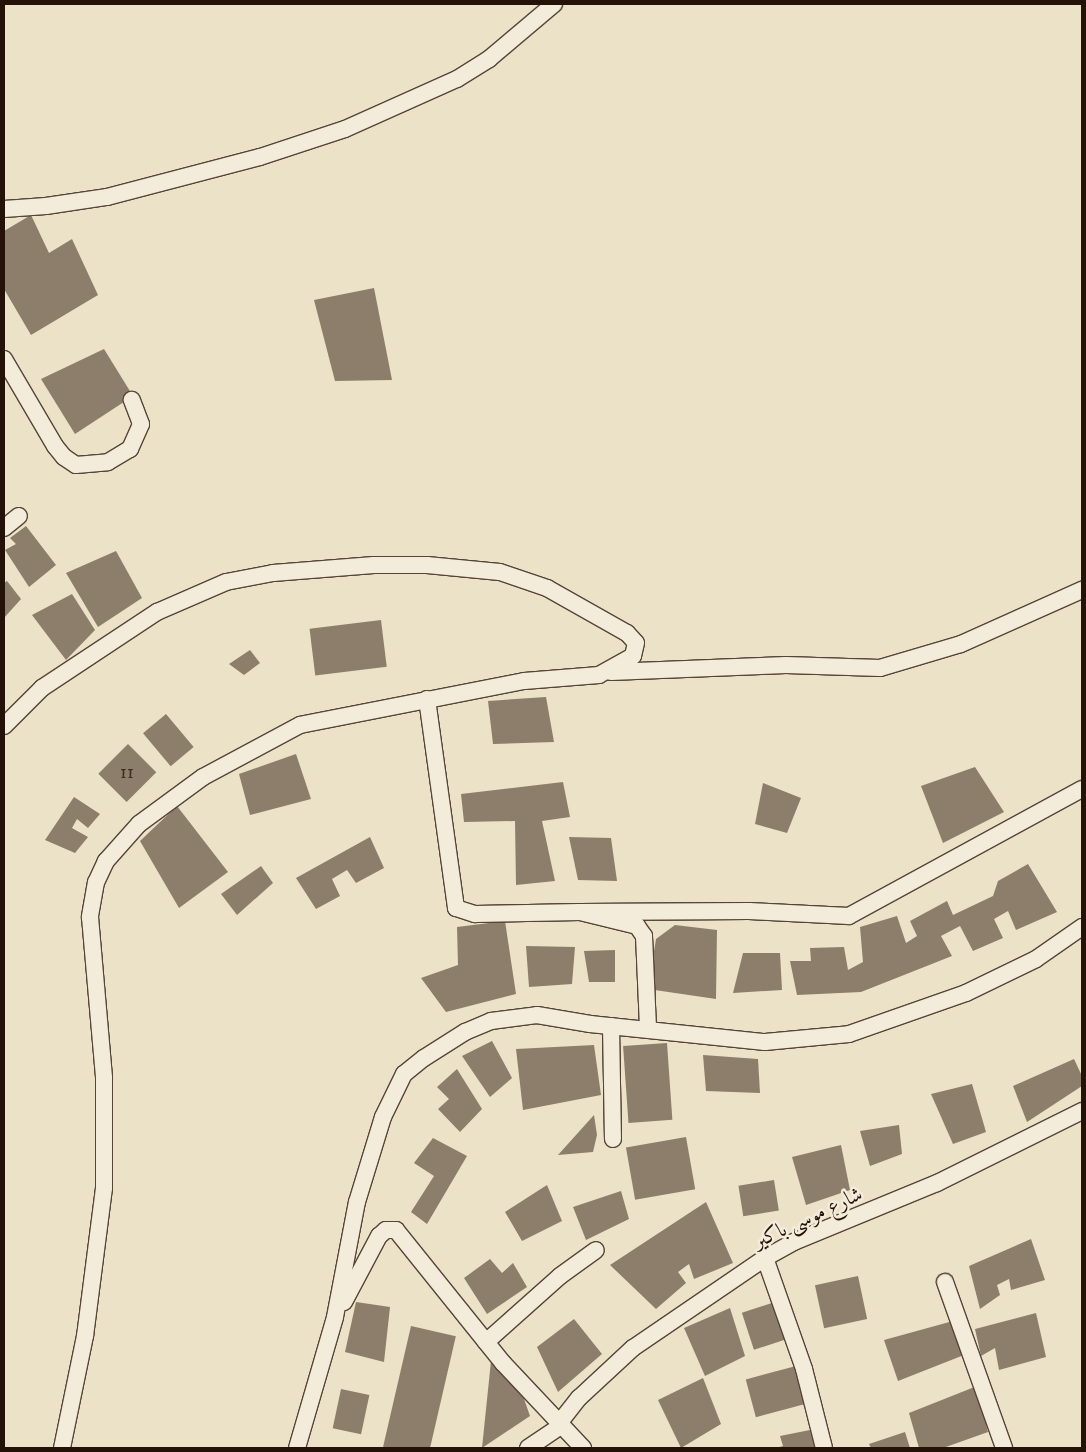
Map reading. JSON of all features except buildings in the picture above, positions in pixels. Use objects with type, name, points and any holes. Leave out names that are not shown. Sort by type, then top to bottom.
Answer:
[{"type":"street","points":[[4,209],[46,206],[108,197],[260,156],[345,129],[458,79],[489,59],[554,4]]},
{"type":"street","points":[[4,359],[55,446],[64,457],[76,465],[108,462],[130,448],[140,424],[132,400]]},
{"type":"street","points":[[4,528],[19,516]]},
{"type":"street","points":[[4,726],[42,688],[157,612],[226,582],[273,573],[326,568],[374,565],[461,567],[500,572],[547,588],[635,640],[633,656],[609,672]]},
{"type":"street","points":[[62,1448],[85,1336],[104,1188],[104,1078],[90,917],[100,871],[139,824],[202,777],[281,733],[338,715],[524,681],[609,672],[786,665],[880,668],[961,644],[1082,590]]},
{"type":"street","points":[[427,699],[456,908],[475,914],[748,911],[848,916],[1082,789]]},
{"type":"street","points":[[580,912],[625,920],[642,930],[648,1028]]},
{"type":"street","points":[[297,1448],[335,1317],[357,1202],[383,1117],[404,1074],[465,1032],[491,1021],[538,1015],[611,1026],[648,1028],[765,1042],[849,1034],[966,993],[1036,959],[1082,926]]},
{"type":"street","points":[[611,1026],[613,1139]]},
{"type":"street","name":"شارع موسى باكير","points":[[561,1426],[560,1422],[579,1398],[633,1348],[765,1258],[796,1241],[938,1183],[1082,1111]]},
{"type":"street","points":[[335,1317],[379,1236],[386,1230],[396,1230],[486,1342],[583,1448]]},
{"type":"street","points":[[486,1342],[560,1276],[596,1250]]},
{"type":"street","points":[[765,1258],[804,1369],[824,1448]]},
{"type":"street","points":[[945,1282],[1004,1448]]},
{"type":"street","points":[[528,1448],[561,1426]]}]
